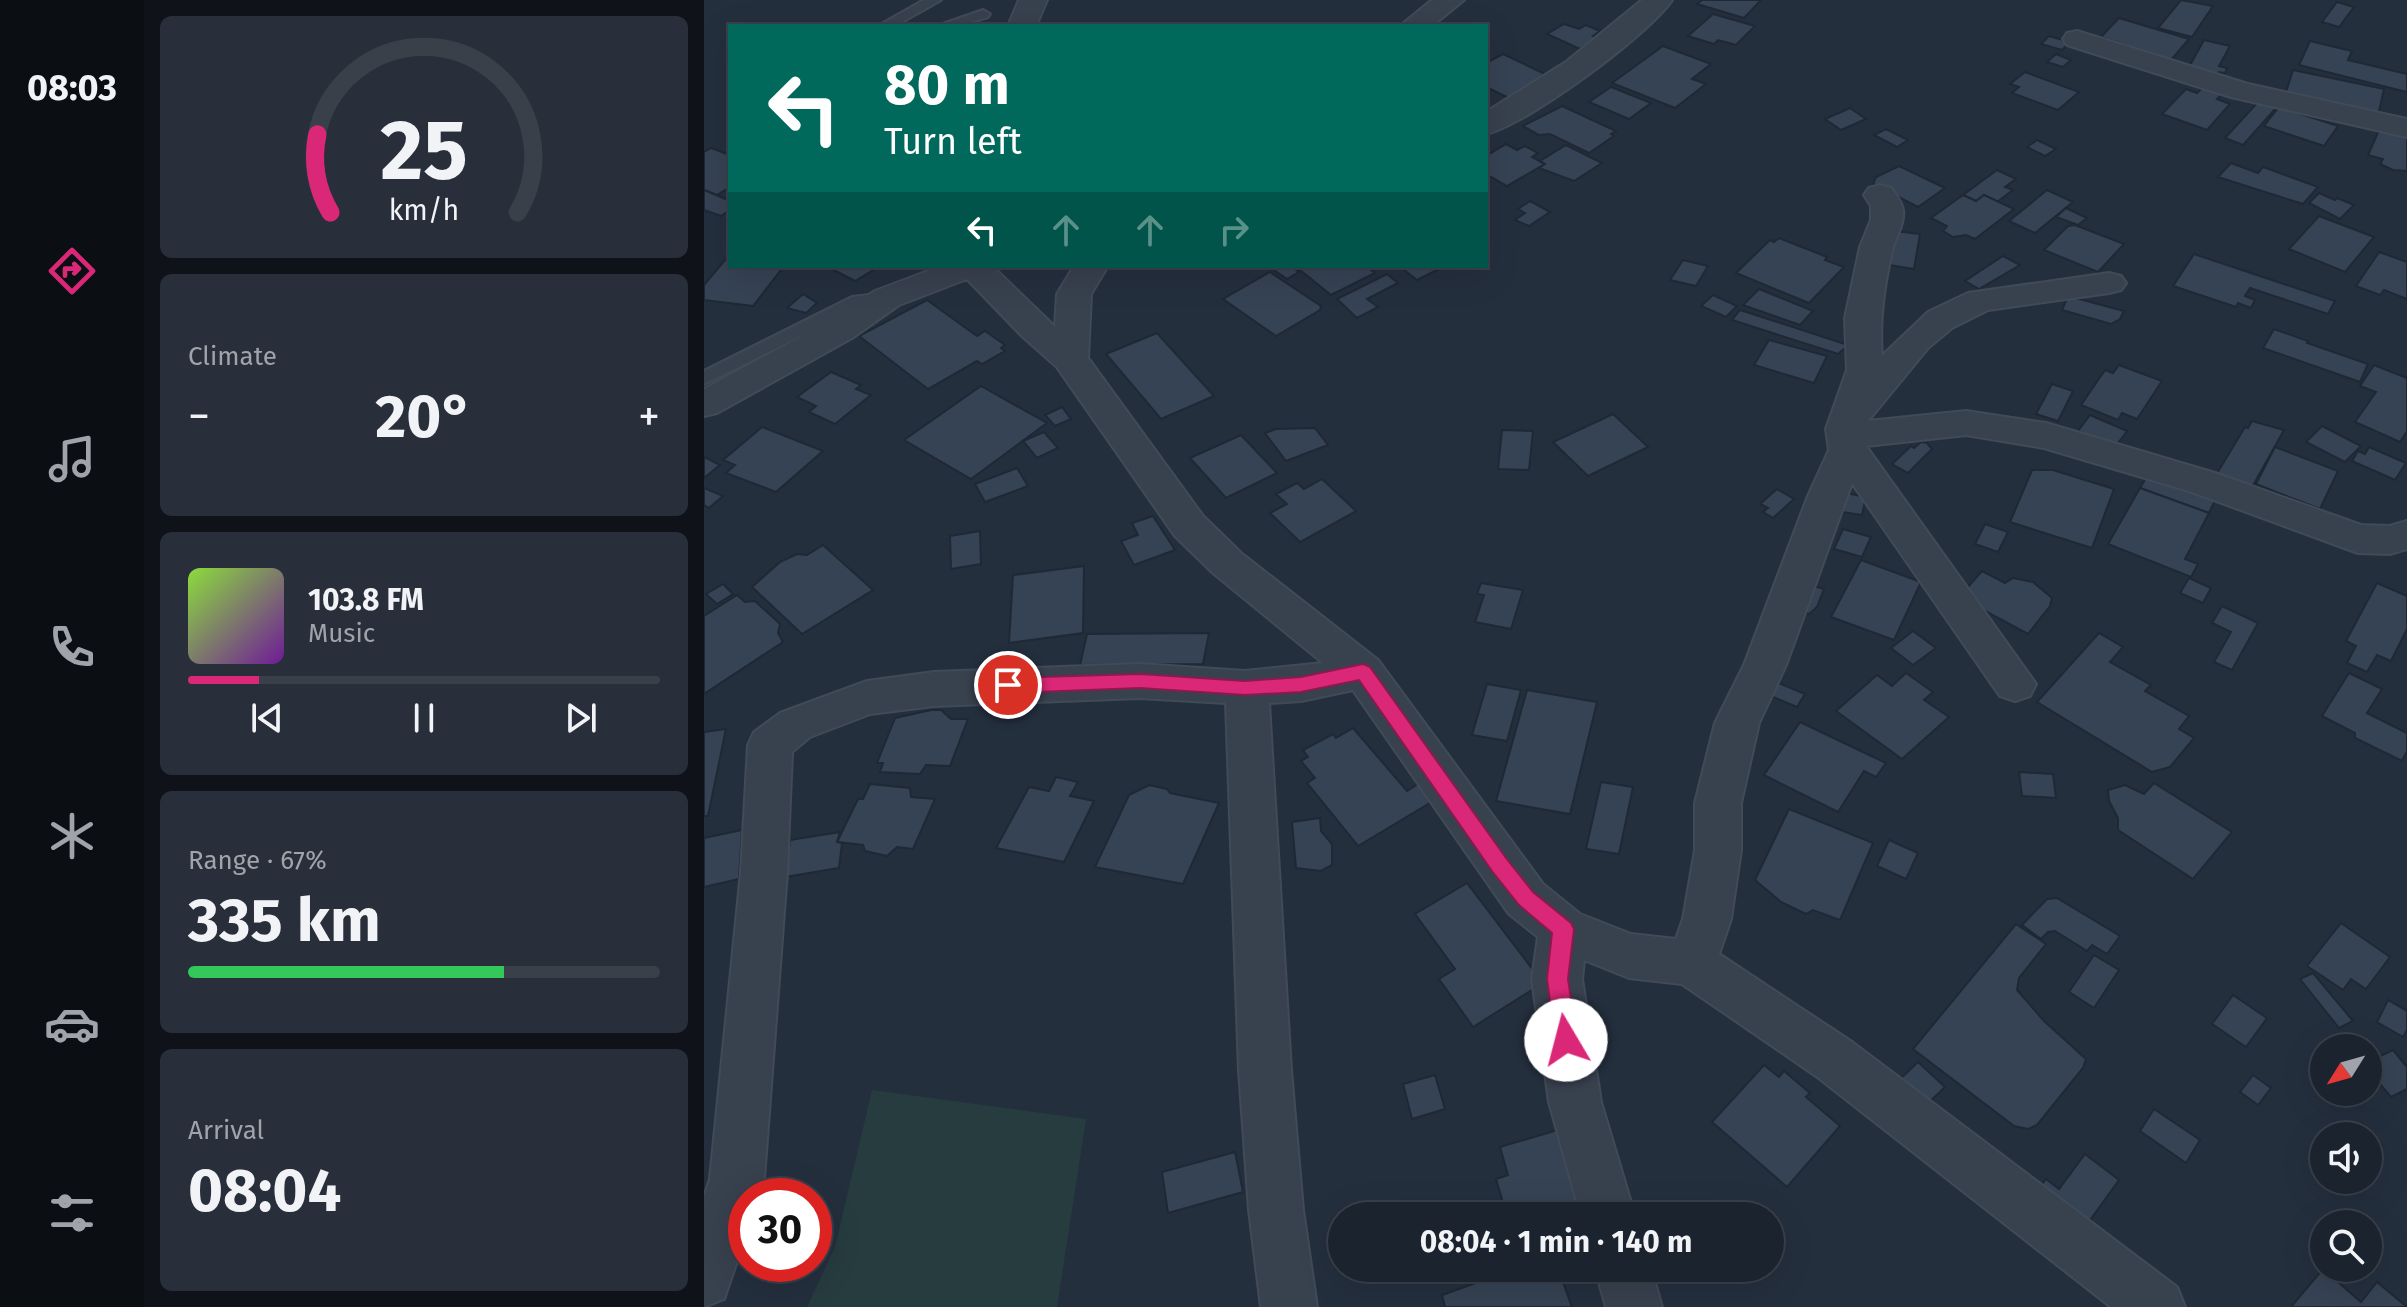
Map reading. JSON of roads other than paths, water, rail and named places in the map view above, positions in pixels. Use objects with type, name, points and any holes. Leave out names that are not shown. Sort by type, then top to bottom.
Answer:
[{"type":"street","points":[[1023,24],[1033,0]]},
{"type":"street","points":[[1417,24],[1450,0]]},
{"type":"street","points":[[1488,124],[1583,64],[1658,0]]},
{"type":"street","points":[[2077,39],[2241,91],[2407,128]]},
{"type":"street","points":[[1692,963],[1707,919],[1718,850],[1718,803],[1737,723],[1765,665],[1827,496],[1865,370],[1862,318],[1876,247],[1887,220],[1887,206],[1880,195]]},
{"type":"street","points":[[704,404],[840,330],[928,273],[959,268]]},
{"type":"street","points":[[974,268],[1070,359],[1189,526],[1227,563],[1363,672],[1526,899],[1563,929],[1629,956],[1692,963],[1834,1059],[2157,1307]]},
{"type":"street","points":[[1070,359],[1074,294],[1090,268]]},
{"type":"street","points":[[1846,440],[1867,395],[1916,340],[1940,320],[1980,300],[2109,283]]},
{"type":"street","points":[[1846,440],[1966,423],[2046,436],[2202,482],[2358,539],[2390,540],[2407,535]]},
{"type":"street","points":[[1846,440],[2015,684]]},
{"type":"street","points":[[704,1279],[737,1179],[764,872],[770,745],[795,725],[867,698],[934,689],[1140,681],[1245,688],[1301,684],[1363,672]]},
{"type":"street","points":[[1245,688],[1250,721],[1265,1070],[1276,1210],[1289,1307]]},
{"type":"street","points":[[1563,929],[1557,979],[1575,1102],[1604,1202]]},
{"type":"street","points":[[1627,1282],[1634,1307]]},
{"type":"lane","points":[[889,24],[934,0]]},
{"type":"lane","points":[[950,24],[982,13]]},
{"type":"lane","points":[[704,378],[858,301],[887,298]]}]
